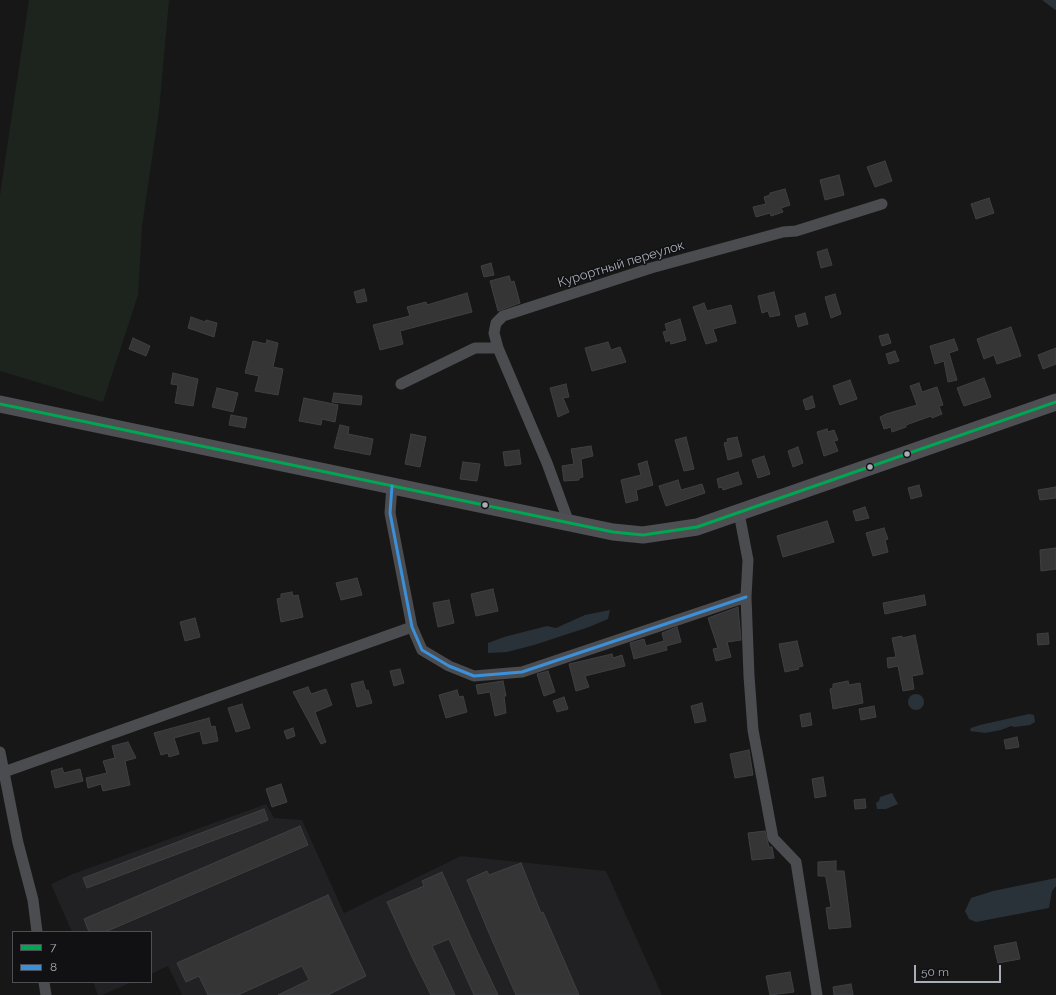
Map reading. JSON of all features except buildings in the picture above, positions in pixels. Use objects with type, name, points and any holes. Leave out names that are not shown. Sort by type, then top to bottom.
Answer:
[{"type":"main road","points":[[0,404],[613,532],[643,535],[697,527],[1056,402]]},
{"type":"street","name":"Курортный переулок","points":[[569,523],[550,470],[498,348],[494,333],[496,323],[503,316],[651,268],[783,232],[796,231],[882,204]]},
{"type":"street","points":[[401,384],[475,348],[498,348]]},
{"type":"street","points":[[392,486],[390,513],[412,627],[422,650],[449,666],[474,676],[522,672],[746,597]]},
{"type":"street","points":[[739,513],[748,560],[746,597],[753,730],[773,838],[796,862],[817,995]]},
{"type":"street","points":[[4,772],[412,627]]},
{"type":"street","points":[[0,752],[18,843],[33,900],[37,931]]},
{"type":"street","points":[[44,983],[46,995]]},
{"type":"shaded area","points":[[29,0],[169,0],[159,111],[142,226],[138,295],[103,402],[0,371],[0,195]]},
{"type":"shaded area","points":[[1042,0],[1056,0],[1056,10],[1054,9]]},
{"type":"shaded area","points":[[610,610],[608,619],[589,627],[507,652],[488,653],[488,643],[504,637],[547,626],[556,628],[585,615]]},
{"type":"shaded area","points":[[913,694],[919,694],[924,699],[922,708],[919,710],[913,710],[908,705],[908,699]]},
{"type":"shaded area","points":[[1029,714],[1034,715],[1035,722],[1030,725],[1015,727],[1011,726],[1001,730],[985,733],[970,731],[971,728],[980,725]]},
{"type":"shaded area","points":[[892,793],[898,804],[886,809],[877,809],[876,803],[879,801],[880,797]]},
{"type":"shaded area","points":[[266,804],[274,818],[302,820],[344,913],[461,856],[606,871],[662,995],[182,995],[168,966],[152,974],[152,931],[72,931],[51,884],[73,874]]},
{"type":"shaded area","points":[[1056,878],[1056,886],[1052,891],[1049,908],[976,922],[969,919],[965,911],[971,898],[993,891]]},
{"type":"shaded area","points":[[93,983],[130,983],[102,995],[98,995]]},
{"type":"transit line","name":"7","points":[[0,404],[613,532],[643,535],[697,527],[1056,402]]},
{"type":"transit line","name":"8","points":[[392,486],[390,513],[412,627],[422,650],[449,666],[474,676],[522,672],[746,597]]}]
